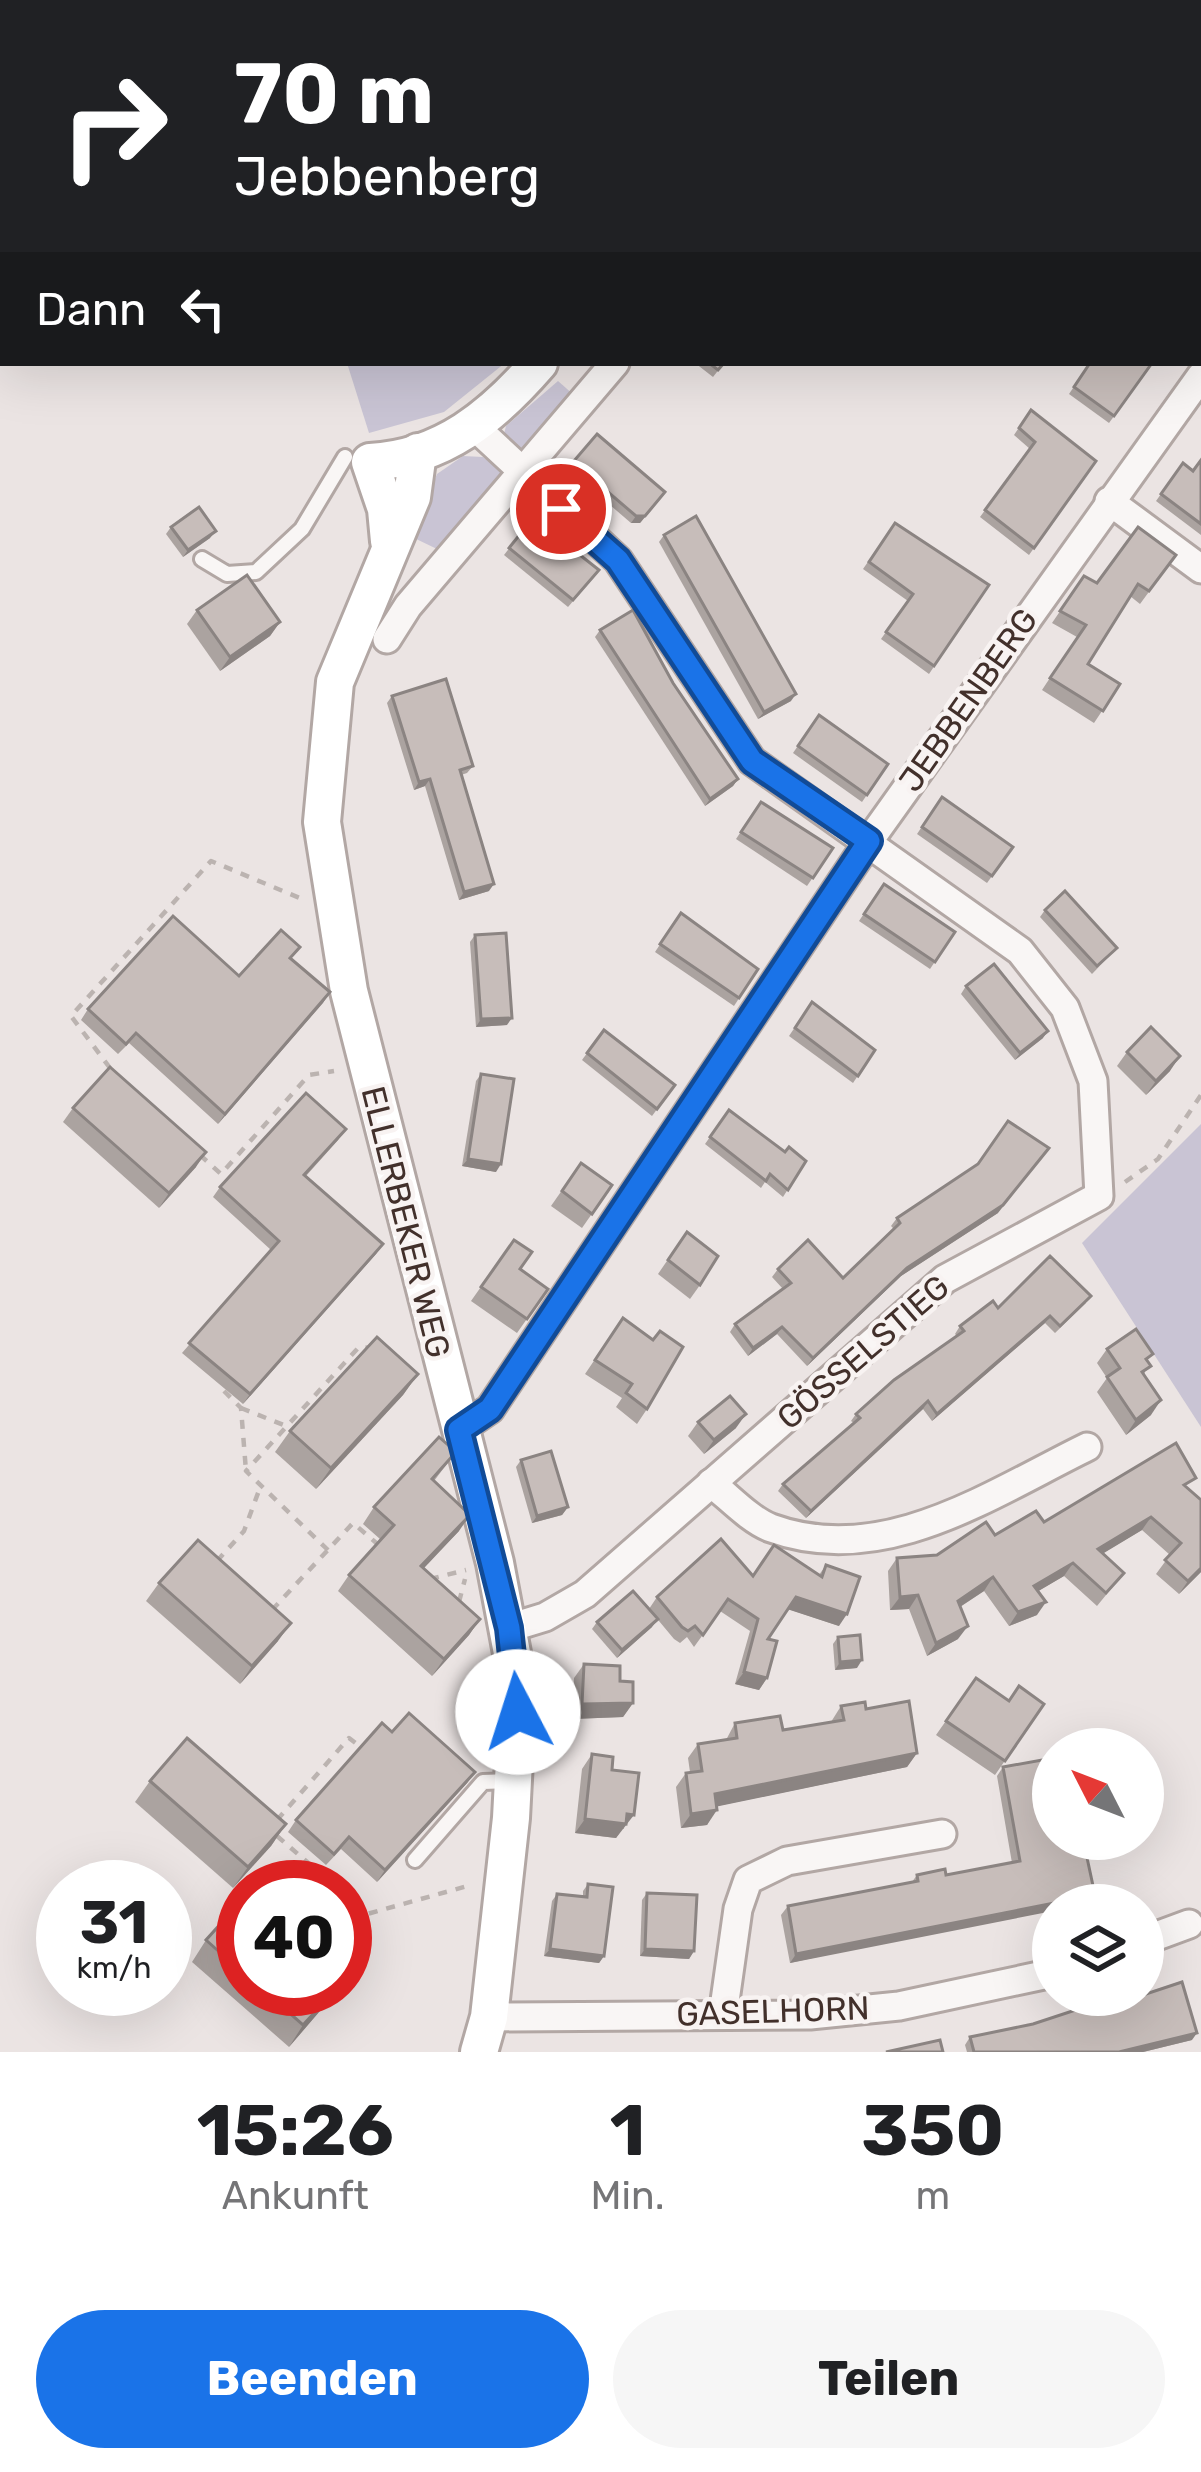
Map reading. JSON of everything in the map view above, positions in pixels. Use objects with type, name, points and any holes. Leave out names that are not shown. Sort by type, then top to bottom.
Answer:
[{"type":"street","points":[[389,541],[386,509],[358,460],[418,452],[475,428],[535,366]]},
{"type":"street","points":[[387,639],[408,606],[612,366]]},
{"type":"street","name":"JEBBENBERG","points":[[459,1430],[490,1409],[869,841],[1201,376]]},
{"type":"street","points":[[475,428],[618,560],[752,761],[1020,951],[1065,1008],[1093,1082],[1099,1196]]},
{"type":"street","name":"ELLERBEKER WEG","points":[[418,452],[412,497],[389,541],[335,682],[322,822],[349,991],[509,1628],[518,1684],[515,1782],[484,2034]]},
{"type":"street","points":[[1109,501],[1201,569]]},
{"type":"street","name":"GÖSSELSTIEG","points":[[509,1628],[545,1617],[585,1594],[945,1279],[1099,1196]]},
{"type":"street","points":[[712,1483],[767,1527],[823,1541],[888,1538],[951,1514],[1088,1447]]},
{"type":"street","points":[[723,2015],[748,1880],[787,1861],[942,1834]]},
{"type":"street","points":[[1164,1933],[1189,1924]]},
{"type":"street","name":"GASELHORN","points":[[484,2034],[899,2006],[1032,1978]]},
{"type":"lane","points":[[202,560],[227,574],[256,572],[302,529],[358,460]]},
{"type":"lane","points":[[415,1860],[483,1782],[515,1782]]},
{"type":"path","points":[[112,1071],[70,1016],[211,861],[315,905]]},
{"type":"path","points":[[140,940],[147,947]]},
{"type":"path","points":[[94,989],[102,997]]},
{"type":"path","points":[[195,1151],[221,1174],[309,1075],[344,1069]]},
{"type":"path","points":[[1099,1196],[1158,1159],[1201,1095]]},
{"type":"path","points":[[273,1115],[281,1122]]},
{"type":"path","points":[[226,1168],[233,1175]]},
{"type":"path","points":[[245,1471],[359,1347],[380,1348]]},
{"type":"path","points":[[333,1375],[340,1382]]},
{"type":"path","points":[[224,1391],[241,1408],[298,1428]]},
{"type":"path","points":[[241,1408],[245,1471],[328,1550]]},
{"type":"path","points":[[209,1569],[244,1531],[261,1486]]},
{"type":"path","points":[[264,1618],[353,1523],[382,1549]]},
{"type":"path","points":[[431,1592],[419,1581],[477,1567]]},
{"type":"path","points":[[455,1614],[468,1569]]},
{"type":"path","points":[[305,1860],[269,1829],[349,1738],[362,1748]]},
{"type":"path","points":[[302,1792],[314,1802]]},
{"type":"path","points":[[372,1913],[488,1880]]},
{"type":"shaded area","points":[[348,366],[501,366],[444,412],[369,433]]},
{"type":"shaded area","points":[[558,381],[575,396],[523,452],[514,449],[504,434],[506,426]]},
{"type":"shaded area","points":[[463,456],[483,457],[504,473],[437,549],[412,537],[437,474]]},
{"type":"shaded area","points":[[1201,1124],[1201,1427],[1082,1243]]},
{"type":"building","points":[[1088,366],[1150,366],[1114,416],[1074,387]]},
{"type":"building","points":[[1031,410],[1096,461],[1034,548],[985,510],[1035,442],[1019,428]]},
{"type":"building","points":[[597,434],[665,492],[645,516],[636,516],[573,462]]},
{"type":"building","points":[[1201,460],[1201,524],[1161,494],[1183,463],[1193,471]]},
{"type":"building","points":[[199,507],[216,531],[188,550],[171,527]]},
{"type":"building","points":[[696,516],[796,694],[764,712],[664,535]]},
{"type":"building","points":[[533,518],[599,570],[573,600],[509,548]]},
{"type":"building","points":[[895,523],[989,585],[934,666],[886,632],[913,594],[869,562]]},
{"type":"building","points":[[1138,527],[1176,555],[1149,591],[1138,584],[1088,664],[1120,684],[1103,711],[1050,678],[1086,625],[1060,611],[1084,576],[1097,583]]},
{"type":"building","points":[[247,575],[280,622],[230,657],[197,610]]},
{"type":"building","points":[[633,610],[673,683],[738,779],[710,799],[600,630]]},
{"type":"building","points":[[446,679],[473,766],[460,770],[494,884],[464,892],[430,779],[419,782],[392,696]]},
{"type":"building","points":[[819,715],[888,764],[867,795],[798,746]]},
{"type":"building","points":[[942,797],[1013,847],[992,876],[922,827]]},
{"type":"building","points":[[761,802],[833,848],[813,878],[741,832]]},
{"type":"building","points":[[884,884],[955,932],[935,962],[864,914]]},
{"type":"building","points":[[1065,891],[1117,948],[1097,966],[1045,910]]},
{"type":"building","points":[[681,913],[758,969],[739,998],[660,944]]},
{"type":"building","points":[[173,916],[239,976],[281,930],[300,947],[290,958],[330,992],[225,1114],[136,1033],[126,1044],[88,1009]]},
{"type":"building","points":[[506,933],[512,1018],[481,1019],[475,935]]},
{"type":"building","points":[[994,964],[1048,1031],[1020,1053],[966,986]]},
{"type":"building","points":[[812,1002],[875,1050],[858,1076],[795,1028]]},
{"type":"building","points":[[1151,1027],[1180,1056],[1156,1081],[1127,1052]]},
{"type":"building","points":[[604,1030],[675,1085],[657,1109],[587,1053]]},
{"type":"building","points":[[110,1067],[206,1152],[169,1193],[73,1108]]},
{"type":"building","points":[[481,1074],[514,1079],[501,1164],[468,1159]]},
{"type":"building","points":[[306,1093],[346,1129],[304,1175],[383,1244],[250,1394],[189,1343],[279,1241],[220,1187]]},
{"type":"building","points":[[729,1110],[785,1152],[789,1147],[806,1161],[788,1190],[770,1174],[766,1181],[710,1137]]},
{"type":"building","points":[[1008,1121],[1049,1148],[1003,1205],[907,1268],[813,1358],[782,1327],[753,1348],[735,1324],[791,1283],[778,1269],[808,1240],[843,1278],[900,1223],[897,1218],[978,1164]]},
{"type":"building","points":[[581,1163],[612,1185],[592,1214],[562,1191]]},
{"type":"building","points":[[687,1232],[718,1256],[700,1285],[668,1260]]},
{"type":"building","points":[[514,1240],[532,1252],[520,1269],[548,1289],[527,1319],[481,1287]]},
{"type":"building","points":[[1050,1256],[1091,1296],[1060,1326],[1050,1316],[937,1414],[928,1401],[811,1511],[783,1484],[860,1418],[856,1414],[894,1380],[964,1331],[960,1326],[993,1301],[998,1308]]},
{"type":"building","points":[[623,1318],[653,1340],[660,1331],[683,1347],[647,1409],[626,1393],[632,1384],[595,1360]]},
{"type":"building","points":[[1136,1329],[1153,1354],[1146,1359],[1151,1366],[1142,1372],[1161,1400],[1136,1420],[1107,1377],[1120,1368],[1107,1349]]},
{"type":"building","points":[[377,1337],[418,1374],[331,1468],[290,1431]]},
{"type":"building","points":[[730,1396],[746,1414],[714,1440],[698,1422]]},
{"type":"building","points":[[439,1437],[456,1452],[432,1479],[470,1515],[421,1566],[480,1619],[444,1659],[349,1575],[394,1525],[374,1507]]},
{"type":"building","points":[[1176,1443],[1196,1478],[1184,1485],[1201,1500],[1201,1568],[1188,1581],[1165,1560],[1181,1543],[1151,1517],[1098,1549],[1124,1573],[1106,1593],[1073,1563],[1034,1586],[1046,1602],[1018,1612],[993,1577],[958,1601],[968,1626],[936,1643],[918,1595],[900,1597],[897,1558],[937,1555],[986,1522],[995,1535],[1036,1511],[1044,1522]]},
{"type":"building","points":[[551,1451],[568,1507],[537,1516],[521,1460]]},
{"type":"building","points":[[721,1539],[753,1576],[774,1545],[822,1577],[826,1565],[860,1577],[847,1614],[796,1597],[768,1639],[777,1641],[767,1678],[744,1672],[758,1619],[728,1599],[703,1635],[695,1626],[688,1631],[682,1627],[657,1597]]},
{"type":"building","points":[[198,1540],[291,1623],[252,1666],[159,1583]]},
{"type":"building","points":[[633,1591],[658,1619],[622,1650],[597,1622]]},
{"type":"building","points":[[860,1635],[862,1660],[840,1662],[838,1637]]},
{"type":"building","points":[[584,1664],[620,1666],[620,1681],[633,1682],[633,1703],[582,1704]]},
{"type":"building","points":[[976,1678],[1009,1701],[1019,1686],[1044,1704],[1005,1761],[946,1721]]},
{"type":"building","points":[[909,1701],[917,1753],[715,1794],[717,1810],[691,1814],[686,1773],[702,1771],[698,1744],[737,1738],[735,1723],[780,1716],[783,1730],[844,1720],[841,1706],[865,1702],[866,1709]]},
{"type":"building","points":[[409,1713],[475,1772],[385,1870],[349,1837],[334,1854],[296,1820],[382,1723],[392,1732]]},
{"type":"building","points":[[187,1738],[286,1824],[254,1860],[240,1860],[150,1781]]},
{"type":"building","points":[[592,1754],[613,1757],[612,1770],[639,1773],[634,1815],[627,1814],[626,1824],[585,1819]]},
{"type":"building","points":[[1032,1762],[1032,1860],[1088,1860],[1093,1884],[1032,1884],[1032,1907],[796,1954],[788,1906],[918,1881],[917,1875],[945,1869],[946,1875],[1020,1861],[1003,1767]]},
{"type":"building","points":[[588,1884],[613,1887],[604,1956],[550,1949],[557,1894],[587,1897]]},
{"type":"building","points":[[647,1893],[697,1895],[694,1951],[645,1949]]},
{"type":"building","points":[[216,1929],[216,1949],[206,1940]]},
{"type":"building","points":[[1182,1982],[1197,2033],[1119,2052],[974,2052],[970,2037],[1057,2016],[1164,2016],[1164,1988]]},
{"type":"building","points":[[940,2040],[943,2052],[886,2052]]},
{"type":"route","points":[[518,1712],[509,1628],[459,1430],[490,1409],[869,841],[752,761],[618,560],[561,509]]}]
